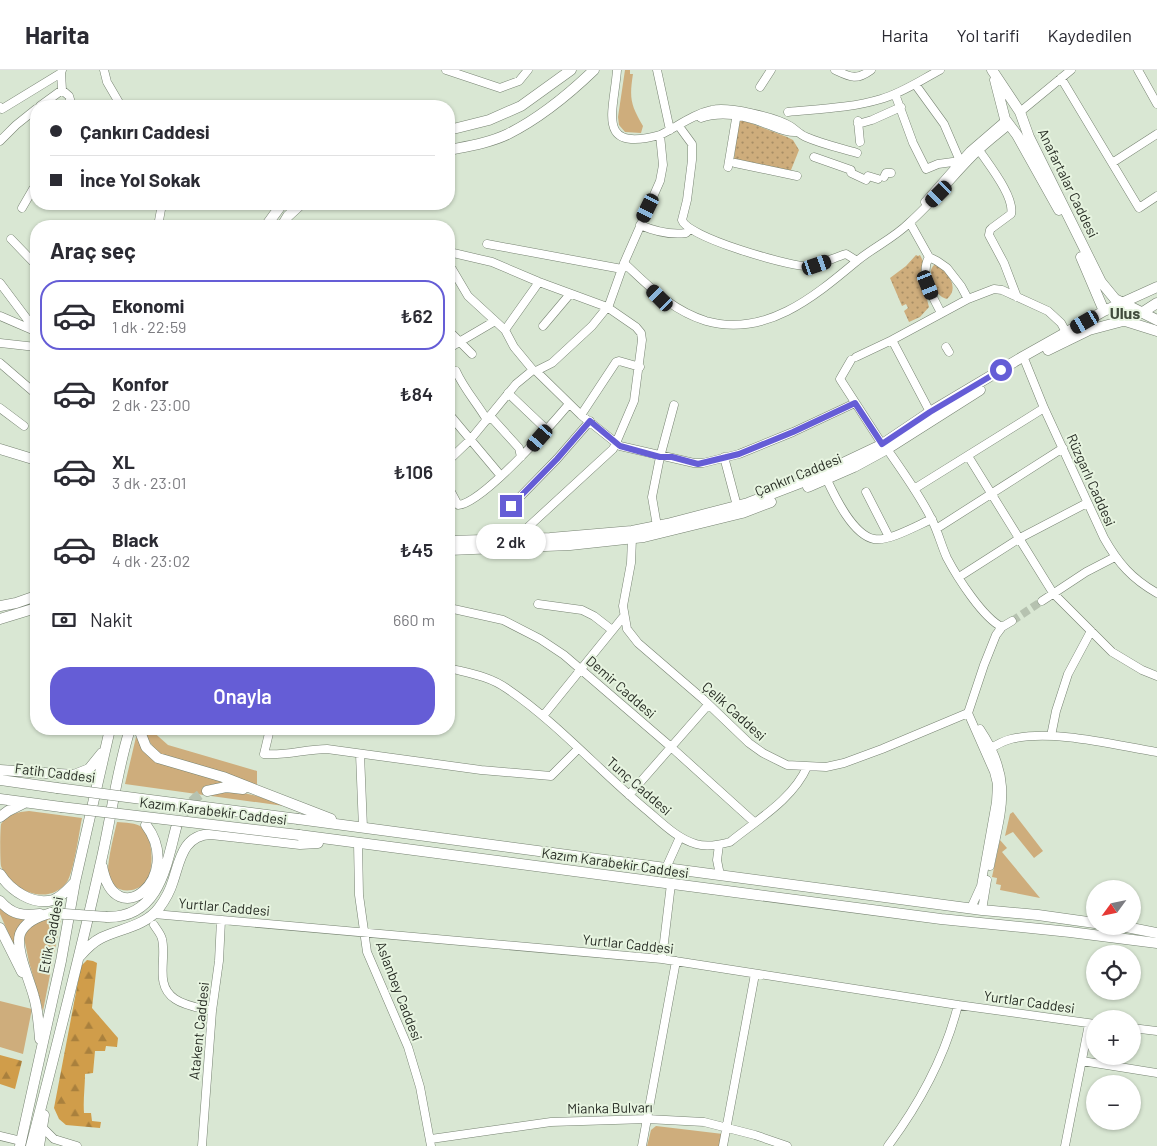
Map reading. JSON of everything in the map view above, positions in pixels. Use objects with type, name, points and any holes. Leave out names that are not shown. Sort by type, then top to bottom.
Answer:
[{"type":"main road","points":[[455,128],[489,120],[521,106],[571,70]]},
{"type":"main road","points":[[455,149],[483,143],[522,126],[552,107],[594,70]]},
{"type":"main road","name":"Anafartalar Caddesi","points":[[992,70],[1020,113],[1032,143],[1096,274],[1115,299],[1157,320]]},
{"type":"main road","name":"Anafartalar Caddesi","points":[[992,70],[1008,122],[1060,214],[1104,311]]},
{"type":"main road","points":[[1020,113],[1017,126],[1008,122],[1020,113]]},
{"type":"main road","points":[[286,220],[294,210]]},
{"type":"main road","name":"Çankırı Caddesi","points":[[455,541],[517,540],[632,531],[738,506],[805,481],[885,447],[930,412],[1066,332],[1104,311],[1157,288]]},
{"type":"main road","name":"Çankırı Caddesi","points":[[455,550],[570,545],[632,538],[699,525],[742,513],[826,480],[885,447],[1026,361],[1089,330],[1123,321],[1157,303]]},
{"type":"main road","points":[[1104,311],[1114,318],[1157,331]]},
{"type":"main road","points":[[0,449],[30,458]]},
{"type":"main road","points":[[0,606],[30,598]]},
{"type":"main road","points":[[0,619],[30,610]]},
{"type":"main road","points":[[0,619],[30,615]]},
{"type":"main road","name":"Etlik Caddesi","points":[[20,1144],[61,961],[75,882],[109,735]]},
{"type":"main road","points":[[31,1146],[79,957],[128,735]]},
{"type":"main road","points":[[142,735],[146,747],[158,758],[223,777],[344,824]]},
{"type":"main road","points":[[0,770],[74,775],[89,769],[99,758],[106,746]]},
{"type":"main road","name":"Fatih Caddesi","points":[[0,780],[106,794]]},
{"type":"main road","points":[[207,791],[230,787],[277,798]]},
{"type":"main road","name":"Kazım Karabekir Caddesi","points":[[106,794],[976,909],[1086,922]]},
{"type":"main road","points":[[0,799],[25,803]]},
{"type":"main road","points":[[0,817],[25,803]]},
{"type":"main road","name":"Kazım Karabekir Caddesi","points":[[25,803],[124,813],[941,919],[1070,932],[1157,945]]},
{"type":"main road","points":[[101,863],[107,886],[124,897],[139,895],[145,891],[152,881],[158,853],[153,835],[146,825],[124,813]]},
{"type":"main road","points":[[0,901],[11,912],[18,915],[51,913],[107,917],[128,914],[155,893],[164,876],[176,828]]},
{"type":"main road","points":[[79,957],[99,939],[134,925],[154,914],[168,893],[181,854],[190,843],[201,836],[211,834],[238,836],[300,844],[342,842]]},
{"type":"main road","points":[[0,874],[20,894],[36,900],[53,900],[75,882]]},
{"type":"main road","points":[[40,1054],[40,1028],[34,998],[19,945],[20,933],[35,918],[51,913]]},
{"type":"main road","points":[[0,928],[34,998]]},
{"type":"main road","points":[[1141,928],[1157,928]]},
{"type":"main road","points":[[1141,930],[1157,933]]},
{"type":"main road","points":[[39,1146],[43,1128],[47,1084]]},
{"type":"street","points":[[104,70],[107,82],[118,100]]},
{"type":"street","points":[[446,70],[500,88],[518,81],[528,70]]},
{"type":"street","points":[[617,70],[611,123],[616,133],[620,136],[632,139],[660,136],[694,116],[712,109],[730,109],[736,113]]},
{"type":"street","points":[[657,70],[670,130]]},
{"type":"street","points":[[760,87],[771,70]]},
{"type":"street","points":[[835,70],[856,78],[871,70]]},
{"type":"street","points":[[788,112],[858,105],[895,94],[940,70]]},
{"type":"street","points":[[1020,113],[1071,70]]},
{"type":"street","points":[[1138,70],[1157,104]]},
{"type":"street","points":[[0,107],[2,109],[61,71],[62,90],[69,96],[70,100]]},
{"type":"street","points":[[1061,78],[1139,208],[1157,196]]},
{"type":"street","points":[[915,84],[944,124],[960,161]]},
{"type":"street","points":[[48,100],[62,90]]},
{"type":"street","points":[[895,94],[913,143],[926,168],[960,161]]},
{"type":"street","points":[[860,142],[858,123],[872,120],[901,107]]},
{"type":"street","points":[[670,130],[681,128],[704,117],[736,113],[772,119],[790,126],[796,132],[806,137],[857,153]]},
{"type":"street","points":[[736,113],[732,165],[798,176]]},
{"type":"street","points":[[0,141],[30,114]]},
{"type":"street","points":[[487,244],[623,266],[660,298],[694,316],[711,322],[749,324],[804,303],[818,294],[857,261],[897,234],[1008,122]]},
{"type":"street","points":[[909,221],[960,161],[1008,122]]},
{"type":"street","points":[[681,128],[692,144],[687,200],[682,223],[699,235],[745,251],[796,265],[817,265],[846,254],[857,261]]},
{"type":"street","points":[[1112,163],[1157,134]]},
{"type":"street","points":[[455,454],[470,440],[516,384],[535,370],[552,363],[592,326],[607,307],[660,181],[663,165],[660,136]]},
{"type":"street","points":[[979,150],[1012,205],[1011,214],[992,228],[990,235],[1004,263],[1017,297]]},
{"type":"street","points":[[814,157],[851,170],[851,173],[866,180],[868,176],[885,176]]},
{"type":"street","points":[[22,208],[30,194]]},
{"type":"street","points":[[909,221],[930,257],[947,268],[968,299]]},
{"type":"street","points":[[640,225],[677,234],[686,233],[690,229]]},
{"type":"street","points":[[12,239],[30,258]]},
{"type":"street","points":[[455,253],[481,258],[607,307],[636,327],[641,333],[640,367],[634,401],[612,450],[552,503],[517,540]]},
{"type":"street","points":[[930,257],[925,269],[926,279],[941,313]]},
{"type":"street","points":[[455,274],[468,296],[505,330],[514,347],[535,370],[580,415],[620,446],[660,457],[672,457],[698,464],[739,454],[793,432],[855,403]]},
{"type":"street","points":[[505,330],[539,282]]},
{"type":"street","points":[[0,283],[30,324]]},
{"type":"street","points":[[1002,627],[993,623],[975,602],[948,558],[932,519],[914,489],[840,379],[854,359],[968,299],[994,289],[1002,290],[1048,311],[1061,323],[1066,332]]},
{"type":"street","points":[[543,326],[570,294]]},
{"type":"street","points":[[0,316],[30,329]]},
{"type":"street","points":[[455,345],[495,321]]},
{"type":"street","points":[[455,337],[472,354]]},
{"type":"street","points":[[892,340],[930,412]]},
{"type":"street","points":[[0,343],[30,346]]},
{"type":"street","points":[[580,415],[616,362],[619,361],[640,367]]},
{"type":"street","name":"Rüzgarlı Caddesi","points":[[1026,361],[1044,408],[1087,503],[1115,557],[1140,583],[1157,593]]},
{"type":"street","points":[[0,363],[30,389]]},
{"type":"street","points":[[455,376],[488,418],[519,448],[521,457]]},
{"type":"street","points":[[508,393],[547,430]]},
{"type":"street","points":[[455,499],[458,505],[468,502],[501,476],[547,430],[569,404]]},
{"type":"street","points":[[657,526],[652,496],[674,406]]},
{"type":"street","points":[[0,408],[24,426]]},
{"type":"street","points":[[914,489],[1044,408]]},
{"type":"street","points":[[455,421],[501,476]]},
{"type":"street","points":[[511,506],[557,459],[590,421]]},
{"type":"street","points":[[936,529],[1063,448]]},
{"type":"street","points":[[968,456],[1053,593],[1112,652],[1142,670],[1157,676]]},
{"type":"street","points":[[724,457],[738,506]]},
{"type":"street","points":[[826,480],[845,516],[867,536],[875,539],[889,537],[932,519]]},
{"type":"street","points":[[866,492],[889,537]]},
{"type":"street","points":[[959,577],[1020,538],[1087,503]]},
{"type":"street","points":[[543,716],[624,616],[623,606],[631,563],[632,538]]},
{"type":"street","points":[[1042,601],[1115,557]]},
{"type":"street","points":[[538,604],[582,610],[594,616],[612,630]]},
{"type":"street","name":"Demir Caddesi","points":[[455,609],[503,620],[540,639],[580,668],[754,822]]},
{"type":"street","name":"Çelik Caddesi","points":[[624,616],[627,629],[638,643],[749,743],[763,753],[787,765],[826,767],[844,764],[968,712]]},
{"type":"street","points":[[976,909],[1003,793],[1002,773],[968,712],[996,635],[1002,627],[1012,621]]},
{"type":"street","points":[[1051,736],[1056,710],[1068,674],[1091,631]]},
{"type":"street","name":"Tunç Caddesi","points":[[455,670],[483,677],[505,687],[543,716],[629,795],[680,837],[697,844],[719,845]]},
{"type":"street","points":[[629,795],[708,705]]},
{"type":"street","points":[[269,735],[264,754],[283,755],[317,749],[481,770],[550,776],[578,749]]},
{"type":"street","points":[[989,749],[1009,739],[1026,736],[1051,736],[1157,752]]},
{"type":"street","points":[[360,754],[363,828]]},
{"type":"street","points":[[720,875],[717,860],[719,845],[730,842],[792,792],[808,767]]},
{"type":"street","points":[[666,868],[680,837]]},
{"type":"street","name":"Aslanbey Caddesi","points":[[358,843],[359,895],[367,952],[408,1047],[420,1087],[431,1143]]},
{"type":"street","points":[[662,958],[671,884]]},
{"type":"street","name":"Yurtlar Caddesi","points":[[154,914],[662,958],[755,974],[1086,1023]]},
{"type":"street","name":"Atakent Caddesi","points":[[202,1146],[221,920]]},
{"type":"street","points":[[154,926],[162,940],[162,980],[169,994],[176,1000],[191,1006],[212,1011]]},
{"type":"street","points":[[642,1146],[676,961]]},
{"type":"street","points":[[723,1146],[755,974]]},
{"type":"street","points":[[888,1146],[922,1094],[938,1063],[951,1032],[958,1005]]},
{"type":"street","points":[[1141,1029],[1157,1031]]},
{"type":"street","points":[[1065,1146],[1086,1046]]},
{"type":"street","points":[[1082,1061],[1157,1074]]},
{"type":"street","name":"Mianka Bulvarı","points":[[431,1143],[550,1122],[647,1119],[696,1121],[727,1127],[787,1146]]},
{"type":"street","points":[[43,1128],[54,1139],[77,1146]]},
{"type":"street","points":[[0,1136],[20,1144]]},
{"type":"shaded area","points":[[625,70],[630,70],[630,74],[633,74],[632,102],[643,126],[641,133],[625,132],[619,125],[618,117]]},
{"type":"shaded area","points":[[740,119],[793,140],[799,150],[791,170],[797,174],[734,161],[737,120]]},
{"type":"shaded area","points":[[916,255],[920,255],[924,263],[920,273],[929,307],[920,317],[909,322],[904,311],[908,308],[906,304],[902,306],[890,278],[906,266]]},
{"type":"shaded area","points":[[935,264],[943,270],[952,284],[953,289],[947,299],[938,294],[932,284],[930,273]]},
{"type":"shaded area","points":[[146,735],[157,735],[168,745],[257,771],[257,786],[161,754],[152,746]]},
{"type":"shaded area","points":[[136,737],[142,746],[229,782],[205,786],[209,795],[220,793],[247,794],[284,806],[125,784]]},
{"type":"shaded area","points":[[29,811],[82,818],[70,877],[59,890],[50,894],[41,895],[21,889],[6,875],[1,866],[1,824],[13,814]]},
{"type":"shaded area","points":[[1013,812],[1043,851],[1034,858],[1013,832],[1005,836],[1010,814]]},
{"type":"shaded area","points":[[117,822],[130,823],[143,828],[151,847],[152,855],[148,878],[145,883],[134,890],[122,890],[112,884],[109,878],[111,846]]},
{"type":"shaded area","points":[[1000,840],[1007,848],[1002,852],[1040,898],[1000,890],[1001,885],[996,884],[997,878],[992,877]]},
{"type":"shaded area","points":[[0,906],[27,919],[14,946],[0,914]]},
{"type":"shaded area","points":[[46,917],[61,918],[43,1011],[24,938],[28,928]]},
{"type":"shaded area","points":[[0,1001],[32,1009],[23,1054],[0,1047]]},
{"type":"shaded area","points":[[656,1126],[723,1134],[720,1146],[647,1146],[651,1130]]},
{"type":"green space","points":[[87,960],[97,963],[92,1008],[118,1038],[117,1047],[106,1046],[105,1051],[95,1051],[93,1073],[85,1074],[84,1113],[91,1113],[92,1121],[101,1122],[100,1128],[66,1125],[59,1119],[54,1108],[81,966]]},
{"type":"green space","points":[[0,1055],[22,1061],[15,1089],[0,1084]]},
{"type":"tunnel","points":[[1012,621],[1042,601]]},
{"type":"tunnel","points":[[177,827],[188,806],[196,797],[207,791]]},
{"type":"district","name":"Ulus","points":[[1125,313]]},
{"type":"route","points":[[511,506],[557,459],[590,421],[620,446],[660,457],[672,457],[698,464],[739,454],[793,432],[855,403],[882,444],[930,412],[1001,370]]}]
